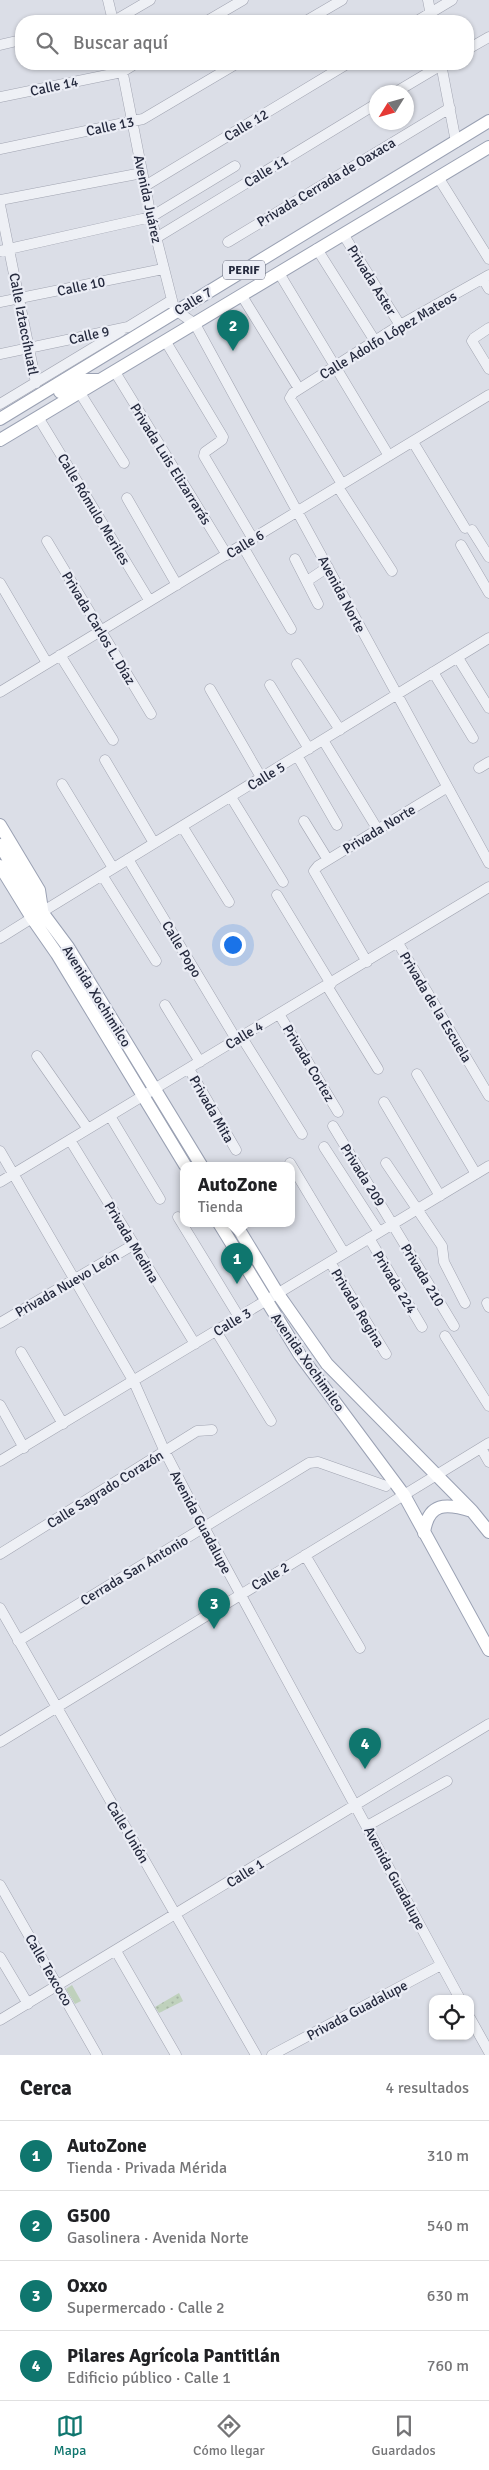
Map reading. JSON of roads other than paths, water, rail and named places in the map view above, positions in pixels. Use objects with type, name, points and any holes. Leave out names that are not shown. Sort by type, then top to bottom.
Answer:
[{"type":"main road","name":"Calle 7","points":[[0,419],[175,306],[489,121]]},
{"type":"main road","name":"Calle 7","points":[[75,389],[84,380],[102,380],[438,177],[488,149]]},
{"type":"main road","points":[[0,440],[38,417],[75,389]]},
{"type":"main road","points":[[0,428],[75,389]]},
{"type":"main road","name":"Avenida Xochimilco","points":[[0,825],[39,890],[37,915],[57,954],[183,1162]]},
{"type":"main road","points":[[0,846],[30,896],[37,915]]},
{"type":"main road","name":"Avenida Xochimilco","points":[[0,866],[37,915],[68,947],[199,1162]]},
{"type":"main road","name":"Avenida Xochimilco","points":[[221,1227],[300,1355],[404,1495],[489,1650]]},
{"type":"main road","name":"Avenida Xochimilco","points":[[237,1227],[278,1294],[327,1364],[472,1511],[489,1532]]},
{"type":"main road","points":[[424,1533],[428,1516],[438,1507],[452,1506],[472,1511]]},
{"type":"street","points":[[108,0],[112,15]]},
{"type":"street","points":[[124,15],[150,0]]},
{"type":"street","points":[[217,15],[243,0]]},
{"type":"street","points":[[316,15],[342,0]]},
{"type":"street","points":[[428,0],[432,15]]},
{"type":"street","points":[[434,15],[452,0]]},
{"type":"street","points":[[474,46],[489,37]]},
{"type":"street","points":[[0,45],[15,41]]},
{"type":"street","name":"Calle 14","points":[[0,97],[113,70]]},
{"type":"street","name":"Avenida Juárez","points":[[121,70],[151,217],[163,269],[175,306]]},
{"type":"street","name":"Calle 13","points":[[0,149],[143,119],[226,70]]},
{"type":"street","name":"Calle 12","points":[[145,186],[336,70]]},
{"type":"street","points":[[408,85],[432,70]]},
{"type":"street","points":[[443,70],[456,142]]},
{"type":"street","name":"Calle 11","points":[[156,238],[369,108]]},
{"type":"street","name":"Privada Cerrada de Oaxaca","points":[[228,242],[450,108]]},
{"type":"street","points":[[4,250],[151,217],[235,166]]},
{"type":"street","points":[[0,200],[142,173]]},
{"type":"street","points":[[438,177],[489,259]]},
{"type":"street","name":"Calle Iztaccíhuatl","points":[[0,205],[4,250],[20,298],[36,383]]},
{"type":"street","name":"Privada Aster","points":[[343,234],[400,325]]},
{"type":"street","points":[[317,250],[375,341]]},
{"type":"street","name":"Calle 10","points":[[0,302],[163,269]]},
{"type":"street","points":[[279,273],[389,456]]},
{"type":"street","points":[[486,277],[489,289]]},
{"type":"street","name":"Calle Adolfo López Mateos","points":[[340,485],[290,398],[299,388],[400,325],[486,277]]},
{"type":"street","points":[[242,296],[296,384]]},
{"type":"street","points":[[175,306],[195,324]]},
{"type":"street","name":"Calle 9","points":[[0,354],[128,326],[175,306]]},
{"type":"street","name":"Avenida Norte","points":[[195,324],[446,788],[489,863]]},
{"type":"street","points":[[0,404],[128,326]]},
{"type":"street","points":[[489,328],[472,341],[489,369]]},
{"type":"street","points":[[166,342],[223,439],[204,453],[253,539]]},
{"type":"street","name":"Privada Luis Elizarrarás","points":[[115,372],[227,555]]},
{"type":"street","points":[[75,389],[124,463]]},
{"type":"street","name":"Calle 6","points":[[0,692],[489,395]]},
{"type":"street","name":"Calle Rómulo Meriles","points":[[38,417],[149,600]]},
{"type":"street","points":[[413,442],[489,557]]},
{"type":"street","points":[[340,485],[392,571]]},
{"type":"street","points":[[127,498],[177,585]]},
{"type":"street","name":"Privada Carlos L. Díaz","points":[[47,541],[151,714]]},
{"type":"street","points":[[461,545],[489,593]]},
{"type":"street","points":[[242,546],[291,629]]},
{"type":"street","points":[[295,559],[318,604]]},
{"type":"street","points":[[307,581],[328,567]]},
{"type":"street","points":[[0,583],[47,663]]},
{"type":"street","name":"Calle 5","points":[[0,938],[298,757],[489,638]]},
{"type":"street","points":[[60,655],[113,740]]},
{"type":"street","points":[[458,658],[489,708]]},
{"type":"street","points":[[296,666],[337,732]]},
{"type":"street","points":[[433,672],[473,738]]},
{"type":"street","points":[[270,685],[309,749]]},
{"type":"street","points":[[210,689],[262,779]]},
{"type":"street","points":[[324,740],[378,830]]},
{"type":"street","points":[[298,757],[337,825]]},
{"type":"street","points":[[106,760],[154,843]]},
{"type":"street","points":[[478,768],[489,762]]},
{"type":"street","points":[[62,784],[113,868]]},
{"type":"street","name":"Privada Norte","points":[[367,962],[314,871],[328,860],[446,788]]},
{"type":"street","points":[[231,797],[283,882]]},
{"type":"street","points":[[304,821],[328,860]]},
{"type":"street","points":[[182,826],[229,902]]},
{"type":"street","name":"Calle Popo","points":[[128,859],[238,1038],[302,1134]]},
{"type":"street","points":[[102,875],[156,960]]},
{"type":"street","name":"Calle 4","points":[[0,1182],[489,887]]},
{"type":"street","points":[[277,895],[378,1069]]},
{"type":"street","name":"Privada de la Escuela","points":[[398,943],[489,1096]]},
{"type":"street","points":[[165,1004],[200,1062]]},
{"type":"street","name":"Privada Cortez","points":[[279,1014],[338,1112]]},
{"type":"street","points":[[37,1056],[88,1129]]},
{"type":"street","name":"Privada Mita","points":[[189,1069],[236,1150]]},
{"type":"street","points":[[417,1074],[485,1171]]},
{"type":"street","points":[[384,1102],[440,1196]]},
{"type":"street","points":[[110,1116],[160,1198]]},
{"type":"street","name":"Privada 209","points":[[333,1126],[393,1224]]},
{"type":"street","name":"Privada Medina","points":[[70,1140],[194,1344]]},
{"type":"street","points":[[324,1147],[379,1232]]},
{"type":"street","name":"Avenida Guadalupe","points":[[0,1151],[134,1382],[165,1452],[204,1527],[458,1995]]},
{"type":"street","points":[[386,1162],[442,1246],[444,1262],[465,1303]]},
{"type":"street","points":[[295,1171],[344,1253]]},
{"type":"street","name":"Calle 3","points":[[0,1461],[134,1382],[418,1208],[485,1171]]},
{"type":"street","name":"Privada 210","points":[[393,1224],[454,1326]]},
{"type":"street","points":[[184,1227],[239,1317]]},
{"type":"street","name":"Privada 224","points":[[369,1238],[422,1326]]},
{"type":"street","name":"Privada Nuevo León","points":[[0,1323],[133,1245]]},
{"type":"street","name":"Privada Regina","points":[[330,1262],[386,1354]]},
{"type":"street","points":[[216,1332],[271,1421]]},
{"type":"street","points":[[445,1336],[489,1406]]},
{"type":"street","points":[[21,1352],[62,1424]]},
{"type":"street","points":[[0,1405],[24,1448]]},
{"type":"street","name":"Calle Sagrado Corazón","points":[[0,1554],[197,1431],[212,1430]]},
{"type":"street","points":[[485,1446],[489,1462]]},
{"type":"street","name":"Calle 2","points":[[0,1742],[485,1446]]},
{"type":"street","name":"Cerrada San Antonio","points":[[18,1641],[312,1462],[386,1486]]},
{"type":"street","points":[[305,1555],[360,1648]]},
{"type":"street","name":"Calle Unión","points":[[0,1608],[256,2055]]},
{"type":"street","name":"Calle 1","points":[[0,2020],[489,1724]]},
{"type":"street","points":[[367,1826],[448,1781]]},
{"type":"street","name":"Calle Texcoco","points":[[0,1885],[97,2055]]},
{"type":"street","points":[[116,1951],[176,2055]]},
{"type":"street","points":[[0,1957],[28,2004]]},
{"type":"street","name":"Privada Guadalupe","points":[[272,2055],[441,1965]]},
{"type":"street","points":[[474,2025],[489,2052]]},
{"type":"place","name":"G500","points":[[233,351]]},
{"type":"place","name":"AutoZone","points":[[237,1284]]},
{"type":"place","name":"Oxxo","points":[[214,1629]]},
{"type":"place","name":"Pilares Agrícola Pantitlán","points":[[365,1769]]}]
